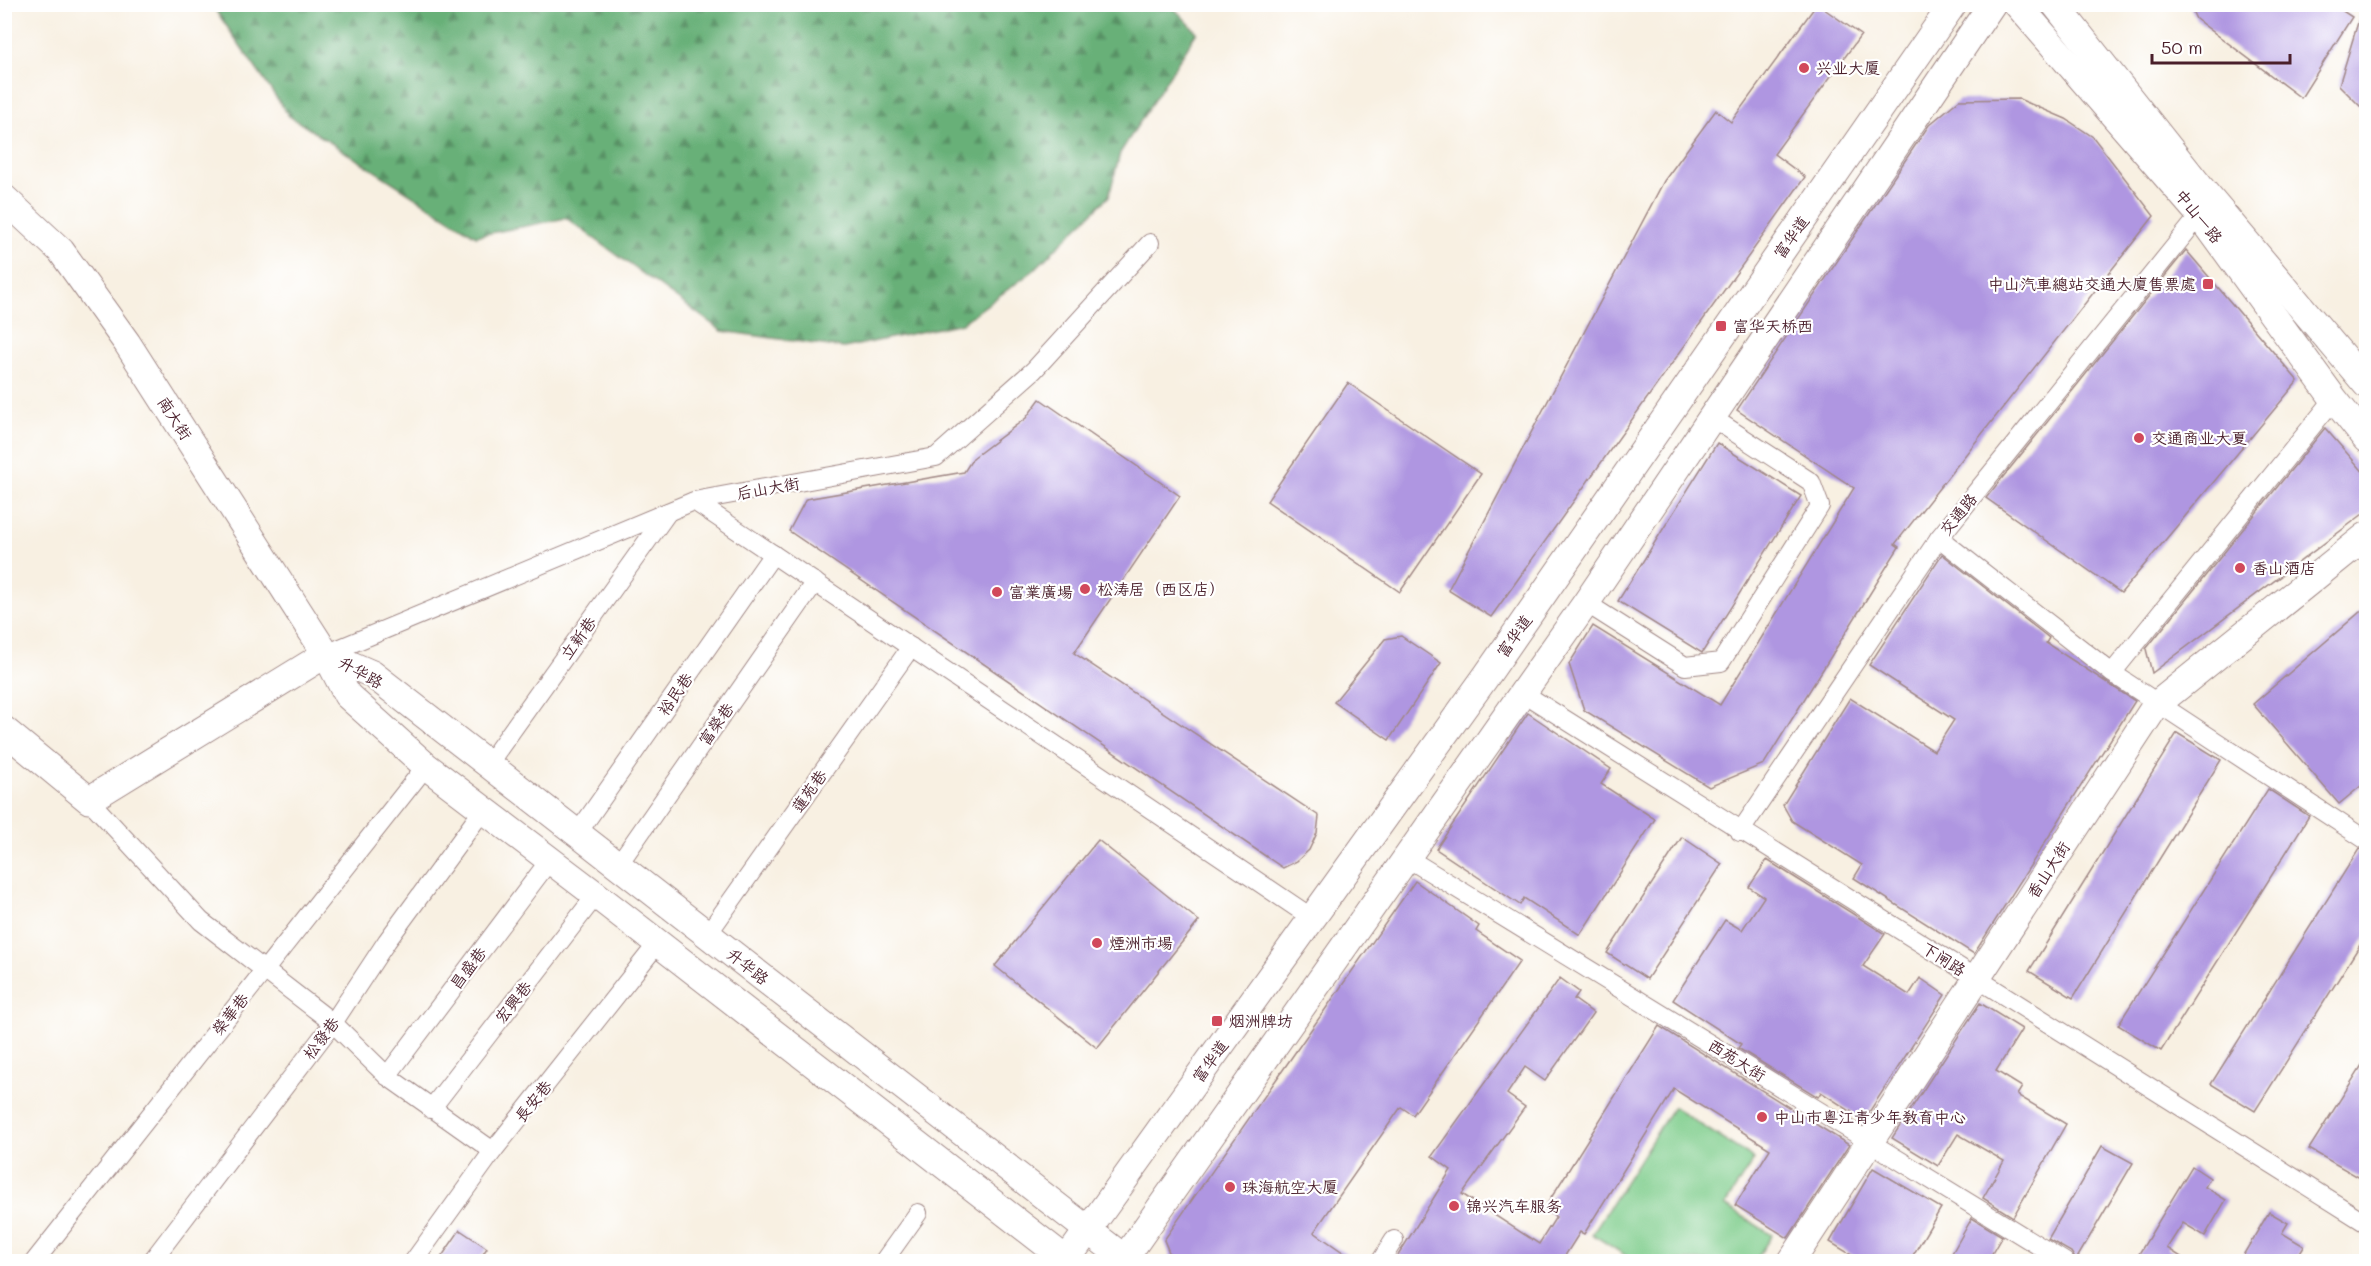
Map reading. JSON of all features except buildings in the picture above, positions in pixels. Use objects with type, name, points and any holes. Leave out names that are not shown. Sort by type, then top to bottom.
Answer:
[{"type":"main road","name":"富华道","points":[[1067,1261],[1487,675],[1953,4]]},
{"type":"main road","points":[[1125,1260],[1586,603],[1992,4]]},
{"type":"main road","name":"中山一路","points":[[2017,4],[2200,215],[2334,399],[2367,439]]},
{"type":"main road","name":"中山一路","points":[[2055,4],[2200,187],[2367,384]]},
{"type":"main road","name":"南大街","points":[[4,198],[61,250],[127,344],[326,654]]},
{"type":"main road","name":"香山大街","points":[[1791,1262],[2156,705],[2367,536]]},
{"type":"main road","points":[[4,730],[89,800],[326,654]]},
{"type":"main road","name":"升华路","points":[[326,654],[372,674],[1125,1260]]},
{"type":"main road","name":"升华路","points":[[326,654],[347,695],[426,766],[596,895],[1067,1261]]},
{"type":"street","name":"交通路","points":[[1740,832],[1939,538],[2200,215]]},
{"type":"street","name":"后山大街","points":[[326,654],[694,501],[936,457],[1034,370],[1150,243]]},
{"type":"street","points":[[2112,674],[2334,399]]},
{"type":"street","points":[[1586,603],[1685,666],[1721,662],[1820,506],[1811,482],[1711,417]]},
{"type":"street","points":[[694,501],[1312,918]]},
{"type":"street","name":"立新巷","points":[[488,764],[669,512]]},
{"type":"street","points":[[1939,538],[2112,674],[2156,705],[2367,840]]},
{"type":"street","name":"裕民巷","points":[[578,834],[773,554]]},
{"type":"street","name":"富榮巷","points":[[618,865],[815,582]]},
{"type":"street","name":"蓮苑巷","points":[[707,935],[910,647]]},
{"type":"street","name":"下闸路","points":[[1523,693],[1740,832],[2367,1223]]},
{"type":"street","name":"榮華巷","points":[[34,1262],[426,766]]},
{"type":"street","points":[[89,800],[201,921],[333,1023],[387,1076],[493,1151]]},
{"type":"street","name":"松發巷","points":[[151,1262],[333,1023],[387,941],[483,810]]},
{"type":"street","name":"西苑大街","points":[[1408,859],[2065,1262]]},
{"type":"street","name":"昌盛巷","points":[[387,1076],[549,861]]},
{"type":"street","name":"宏興巷","points":[[431,1108],[596,895]]},
{"type":"street","name":"長安巷","points":[[413,1262],[493,1151],[657,944]]},
{"type":"street","points":[[883,1262],[918,1213]]},
{"type":"street","points":[[1380,1262],[1394,1240]]},
{"type":"green space","points":[[1170,4],[1197,32],[1120,153],[1109,196],[1033,271],[962,323],[844,348],[722,331],[566,218],[476,236],[289,116],[212,5]]},
{"type":"green space","points":[[1673,1107],[1754,1159],[1725,1205],[1772,1235],[1755,1261],[1634,1261],[1592,1234]]},
{"type":"place","name":"兴业大厦","points":[[1804,68]]},
{"type":"place","name":"中山汽車總站交通大廈售票處","points":[[2208,284]]},
{"type":"place","name":"富华天桥西","points":[[1721,326]]},
{"type":"place","name":"交通商业大夏","points":[[2139,438]]},
{"type":"place","name":"香山酒店","points":[[2240,568]]},
{"type":"place","name":"松涛居（西区店）","points":[[1085,589]]},
{"type":"place","name":"富業廣場","points":[[997,592]]},
{"type":"place","name":"煙洲市場","points":[[1097,943]]},
{"type":"place","name":"烟洲牌坊","points":[[1217,1021]]},
{"type":"place","name":"中山市粤江青少年教育中心","points":[[1762,1117]]},
{"type":"place","name":"珠海航空大厦","points":[[1230,1187]]},
{"type":"place","name":"锦兴汽车服务","points":[[1454,1206]]}]
